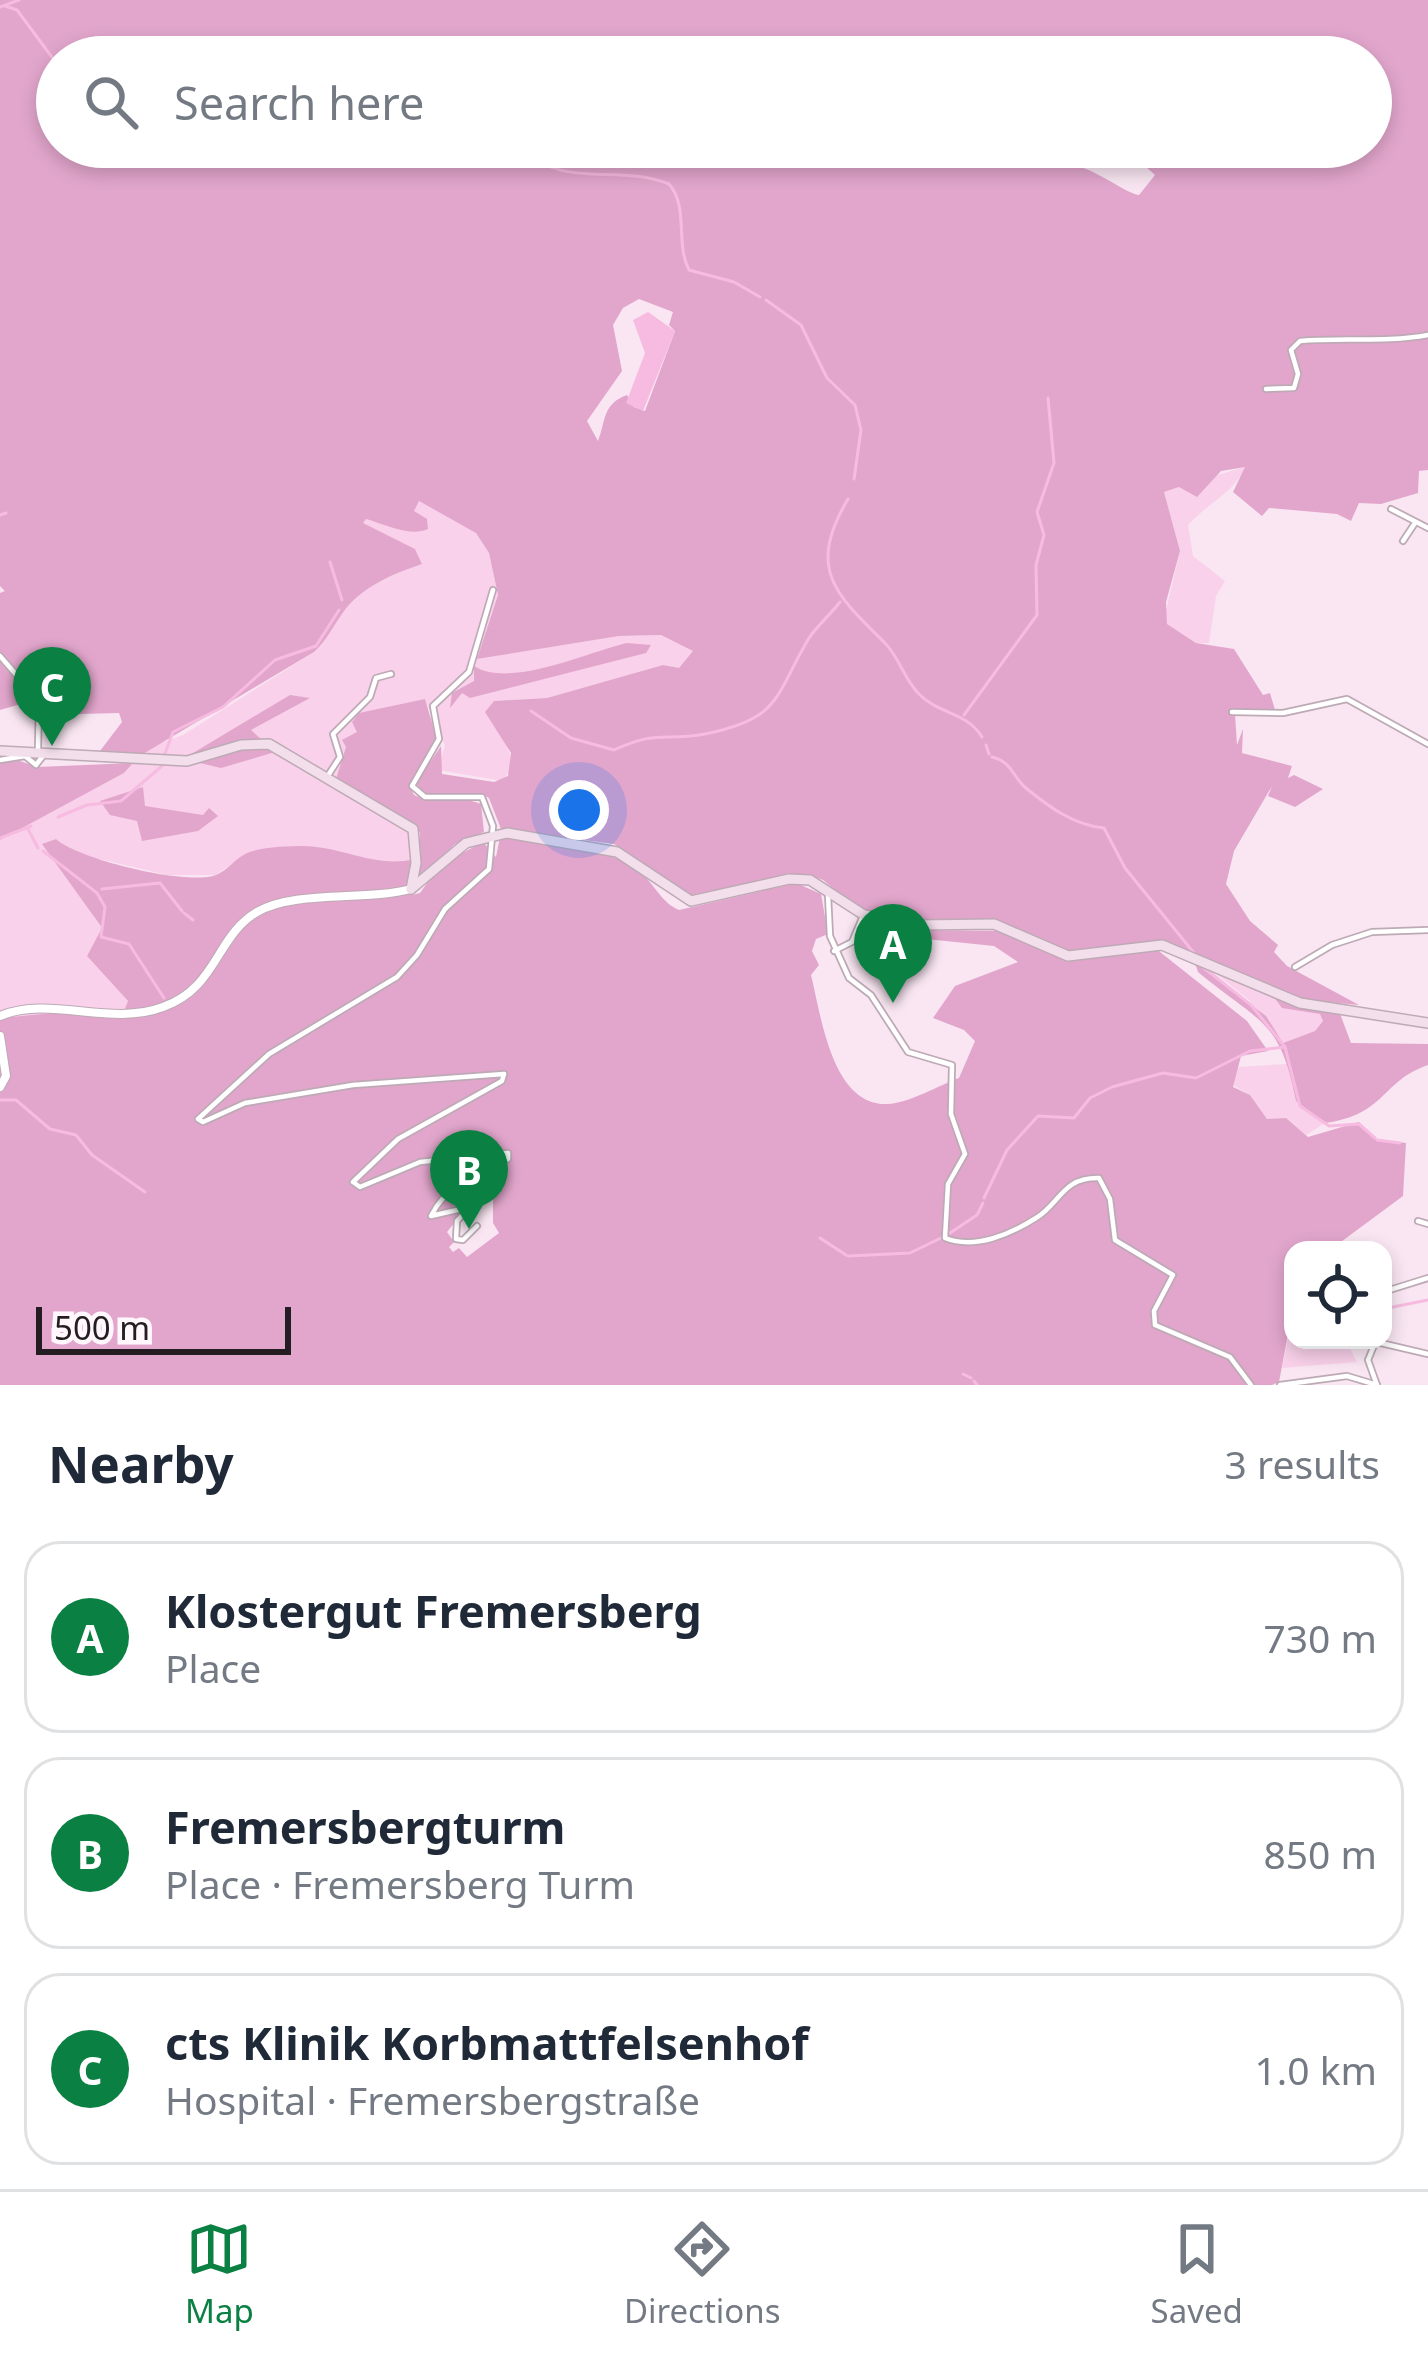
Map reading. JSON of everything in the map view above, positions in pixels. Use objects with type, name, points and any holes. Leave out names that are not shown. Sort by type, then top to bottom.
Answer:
[{"type":"main road","points":[[0,755],[187,761],[261,742],[413,830],[411,889]]},
{"type":"main road","points":[[411,889],[448,854],[494,834],[609,849],[691,901],[789,879],[810,880],[863,915],[919,925],[994,924],[1068,956],[1149,944],[1186,954],[1300,1003],[1428,1023]]},
{"type":"street","points":[[1266,389],[1294,388],[1298,374],[1291,350],[1300,340],[1345,337],[1389,343],[1428,335]]},
{"type":"street","points":[[1391,509],[1428,528]]},
{"type":"street","points":[[1403,541],[1415,523]]},
{"type":"street","points":[[477,1226],[459,1242],[454,1234],[457,1221],[470,1207],[434,1218],[432,1211],[481,1169],[508,1159],[508,1153],[420,1162],[360,1187],[353,1185],[354,1178],[398,1139],[502,1082],[504,1074],[353,1085],[245,1103],[203,1122],[198,1116],[269,1054],[407,968],[445,909],[489,869],[494,834],[482,797],[425,797],[412,786],[439,739],[433,706],[470,672],[493,590]]},
{"type":"street","points":[[0,656],[39,700],[32,755]]},
{"type":"street","points":[[327,777],[340,757],[333,734],[370,697],[376,679],[391,674]]},
{"type":"street","points":[[1232,712],[1269,714],[1347,699],[1428,744]]},
{"type":"street","points":[[0,1016],[52,1011],[119,1017],[165,1007],[211,974],[235,929],[267,906],[411,889]]},
{"type":"street","points":[[829,893],[834,951],[901,1045],[913,1055],[952,1065],[951,1114],[965,1154],[948,1184],[945,1238],[956,1242],[1006,1236],[1042,1214],[1058,1193],[1099,1178],[1110,1199],[1115,1240],[1174,1275],[1154,1312],[1155,1325],[1230,1357],[1251,1385]]},
{"type":"street","points":[[834,951],[852,942],[863,915]]},
{"type":"street","points":[[1295,967],[1332,945],[1372,932],[1428,930]]},
{"type":"street","points":[[0,1036],[6,1076],[0,1087]]},
{"type":"street","points":[[1418,1221],[1428,1224]]},
{"type":"street","points":[[1392,1289],[1428,1278]]},
{"type":"street","points":[[1392,1346],[1428,1354]]},
{"type":"street","points":[[1370,1349],[1368,1360],[1377,1385]]},
{"type":"street","points":[[1280,1385],[1347,1376],[1377,1385]]},
{"type":"shaded area","points":[[0,0],[1428,0],[1428,470],[1419,471],[1418,493],[1381,504],[1359,503],[1351,521],[1337,514],[1269,508],[1262,516],[1233,492],[1245,467],[1221,471],[1197,497],[1179,487],[1164,492],[1180,551],[1166,602],[1167,624],[1196,643],[1234,649],[1263,695],[1270,693],[1275,710],[1235,714],[1237,745],[1243,729],[1242,753],[1292,766],[1288,778],[1294,775],[1323,789],[1295,807],[1268,796],[1272,786],[1234,851],[1226,884],[1250,921],[1278,945],[1274,952],[1287,966],[1359,1005],[1305,1000],[1156,942],[1069,954],[1009,927],[920,923],[862,912],[823,880],[804,874],[701,897],[683,893],[614,844],[501,829],[489,798],[480,793],[424,795],[416,783],[441,746],[442,774],[494,782],[508,776],[511,753],[485,712],[494,701],[547,698],[663,665],[679,668],[693,651],[661,635],[619,636],[477,659],[498,595],[489,553],[476,533],[419,501],[414,511],[427,519],[428,529],[406,531],[366,519],[363,523],[415,549],[422,564],[358,596],[314,652],[138,757],[92,753],[100,751],[122,722],[119,713],[42,715],[23,679],[21,704],[0,710],[0,593],[5,591],[0,586]],"holes":[[[639,299],[673,312],[669,325],[675,331],[645,411],[634,407],[627,395],[619,399],[606,414],[598,441],[587,421],[622,371],[613,325],[623,308]]]},
{"type":"shaded area","points":[[648,312],[675,331],[643,411],[626,403],[645,353],[633,320]]},
{"type":"shaded area","points":[[1247,466],[1188,525],[1193,556],[1225,581],[1216,596],[1209,643],[1196,643],[1167,624],[1165,615],[1180,551],[1164,492]]},
{"type":"shaded area","points":[[418,501],[438,507],[476,533],[489,553],[498,595],[478,659],[619,636],[661,635],[694,651],[680,669],[663,665],[547,698],[494,701],[512,767],[503,781],[438,770],[445,745],[425,700],[358,731],[336,779],[411,831],[414,859],[397,864],[298,846],[251,852],[215,875],[167,875],[78,854],[56,839],[43,844],[102,929],[87,956],[128,1001],[122,1019],[52,1013],[0,1018],[0,840],[124,773],[145,749],[183,735],[314,652],[358,596],[422,564],[415,549],[362,523],[366,519],[404,529]]},
{"type":"shaded area","points":[[627,643],[651,645],[646,653],[470,698],[462,693],[450,708],[452,693],[474,681],[474,666],[489,672],[528,671]]},
{"type":"shaded area","points":[[290,695],[310,698],[251,730],[275,752],[221,768],[183,759]]},
{"type":"shaded area","points":[[425,699],[437,740],[409,785],[414,795],[423,798],[481,804],[484,832],[455,844],[422,876],[417,873],[420,833],[413,824],[336,779],[346,747],[342,740],[357,732],[352,722],[359,713]]},
{"type":"shaded area","points":[[0,754],[37,767],[133,763],[124,773],[0,840]]},
{"type":"shaded area","points":[[143,787],[145,806],[203,815],[209,808],[218,816],[198,831],[142,841],[137,821],[110,815],[100,801]]},
{"type":"shaded area","points":[[500,837],[617,858],[638,870],[679,910],[796,883],[821,894],[828,934],[816,939],[812,951],[819,965],[811,975],[825,1034],[841,1075],[853,1090],[868,1101],[887,1104],[959,1078],[975,1041],[964,1030],[933,1018],[955,986],[1018,962],[994,946],[897,936],[854,949],[864,922],[905,930],[1008,931],[1064,958],[1155,948],[1247,1021],[1268,1051],[1241,1056],[1233,1087],[1250,1095],[1267,1119],[1286,1118],[1308,1137],[1359,1122],[1376,1139],[1406,1143],[1403,1196],[1342,1241],[1284,1241],[1285,1349],[1279,1382],[1272,1385],[0,1385],[0,1018],[52,1013],[121,1019],[128,1001],[87,956],[102,928],[42,844],[56,839],[108,862],[181,877],[216,875],[247,853],[282,847],[317,847],[386,861],[414,859],[405,889],[412,895],[420,893],[440,865],[483,842],[496,857]],"holes":[[[493,1196],[493,1223],[499,1233],[467,1257],[459,1248],[453,1252],[449,1247],[454,1242],[447,1232],[459,1217],[471,1218],[472,1205]]]},
{"type":"shaded area","points":[[1195,963],[1266,1016],[1283,1043],[1315,1031],[1323,1021],[1320,1014],[1282,1008],[1274,997],[1339,1011],[1351,1043],[1428,1044],[1428,1065],[1360,1113],[1325,1123],[1296,1101],[1283,1053],[1264,1024],[1198,972]]},
{"type":"shaded area","points":[[1209,968],[1321,1014],[1323,1022],[1315,1031],[1283,1043],[1249,1000]]},
{"type":"shaded area","points":[[1288,1064],[1296,1101],[1325,1123],[1306,1135],[1286,1118],[1267,1119],[1250,1095],[1231,1084],[1239,1067]]},
{"type":"shaded area","points":[[1286,1349],[1350,1349],[1357,1362],[1282,1368]]},
{"type":"waterway","points":[[0,7],[19,0]]},
{"type":"waterway","points":[[5,6],[17,10],[36,36]]},
{"type":"waterway","points":[[555,168],[669,184],[679,203],[689,270],[734,282],[760,297]]},
{"type":"waterway","points":[[766,300],[801,325],[827,378],[855,405],[861,430],[854,479]]},
{"type":"waterway","points":[[964,715],[1037,615],[1036,565],[1044,535],[1037,512],[1054,463],[1048,398]]},
{"type":"waterway","points":[[848,499],[829,544],[828,562],[840,593],[889,648],[920,695],[969,723],[982,737]]},
{"type":"waterway","points":[[0,515],[6,513]]},
{"type":"waterway","points":[[330,562],[342,600]]},
{"type":"waterway","points":[[531,711],[571,738],[614,750],[642,740],[730,728],[749,721],[773,702],[809,638],[840,602]]},
{"type":"waterway","points":[[164,756],[173,732],[223,707],[275,660],[316,646],[339,610]]},
{"type":"waterway","points":[[986,745],[989,754]]},
{"type":"waterway","points":[[992,757],[1004,762],[1052,808],[1104,828],[1125,868],[1194,953]]},
{"type":"waterway","points":[[58,817],[87,805],[121,801],[162,766]]},
{"type":"waterway","points":[[0,838],[31,826]]},
{"type":"waterway","points":[[28,829],[38,848]]},
{"type":"waterway","points":[[43,851],[97,893],[105,907],[101,937],[129,944],[164,998]]},
{"type":"waterway","points":[[102,889],[160,883],[182,911]]},
{"type":"waterway","points":[[184,913],[193,920]]},
{"type":"waterway","points":[[1203,967],[1251,1005],[1285,1047],[1300,1106],[1329,1126],[1359,1124],[1375,1138]]},
{"type":"waterway","points":[[984,1198],[1007,1150],[1038,1116],[1074,1118],[1090,1098],[1112,1087],[1163,1073],[1196,1078],[1250,1051],[1285,1047]]},
{"type":"waterway","points":[[0,1100],[16,1100],[50,1129],[76,1135],[92,1155],[145,1192]]},
{"type":"waterway","points":[[1377,1140],[1400,1143]]},
{"type":"waterway","points":[[947,1235],[977,1215],[983,1203]]},
{"type":"waterway","points":[[848,1256],[910,1253],[943,1237]]},
{"type":"waterway","points":[[820,1238],[846,1255]]},
{"type":"waterway","points":[[1392,1307],[1428,1300]]},
{"type":"waterway","points":[[963,1374],[971,1378]]},
{"type":"waterway","points":[[974,1381],[977,1385]]},
{"type":"place","name":"cts Klinik Korbmattfelsenhof","points":[[52,746]]},
{"type":"place","name":"Klostergut Fremersberg","points":[[893,1003]]},
{"type":"place","name":"Fremersbergturm","points":[[469,1229]]}]
